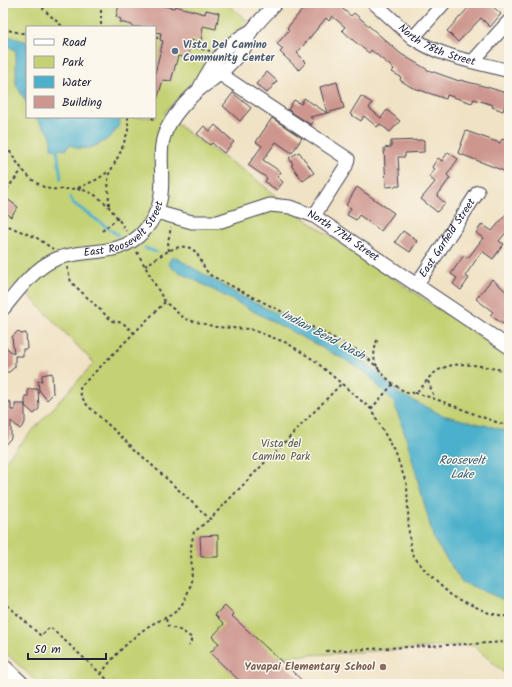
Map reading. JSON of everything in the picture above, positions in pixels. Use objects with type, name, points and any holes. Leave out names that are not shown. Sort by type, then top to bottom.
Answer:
[{"type":"street","name":"East Roosevelt Street","points":[[3,308],[40,269],[61,258],[105,251],[123,245],[144,231],[156,212],[163,188],[162,159],[165,135],[174,117],[200,89],[220,74],[245,46],[251,31],[276,3]]},
{"type":"street","name":"North 78th Street","points":[[374,3],[414,38],[442,53],[509,71]]},
{"type":"street","points":[[414,38],[444,3]]},
{"type":"street","points":[[473,61],[509,21]]},
{"type":"street","name":"East Roosevelt Street","points":[[200,89],[211,66],[236,38],[251,31]]},
{"type":"street","points":[[220,74],[348,159],[346,166],[314,216]]},
{"type":"street","name":"East Garfield Street","points":[[417,284],[478,192]]},
{"type":"street","name":"North 77th Street","points":[[156,212],[192,222],[218,222],[270,205],[290,206],[314,216],[509,347]]},
{"type":"street","points":[[3,665],[16,682]]},
{"type":"path","points":[[48,3],[43,9],[62,26]]},
{"type":"path","points":[[101,10],[101,26]]},
{"type":"path","points":[[3,29],[21,33],[26,32]]},
{"type":"path","points":[[190,46],[208,49],[214,54]]},
{"type":"path","points":[[110,206],[108,176],[122,150],[128,130],[128,118]]},
{"type":"path","points":[[153,118],[155,122]]},
{"type":"path","points":[[3,141],[22,170],[46,188],[77,189],[94,196],[110,206],[128,234]]},
{"type":"path","points":[[77,189],[98,179],[112,168]]},
{"type":"path","points":[[3,194],[22,170]]},
{"type":"path","points":[[102,231],[118,218]]},
{"type":"path","points":[[3,224],[48,244],[61,258],[69,273],[71,282],[112,321],[123,323],[134,333]]},
{"type":"path","points":[[169,251],[168,242],[172,224]]},
{"type":"path","points":[[134,247],[165,302],[186,319],[216,328],[250,329],[287,343],[314,360],[372,409],[395,452],[407,486],[409,536],[412,554],[428,574],[452,596],[490,613],[509,617]]},
{"type":"path","points":[[145,266],[176,247],[185,247],[196,253],[205,270],[210,275],[361,352],[403,391],[410,394],[414,393],[434,397],[492,421],[509,426]]},
{"type":"path","points":[[165,302],[80,387],[81,396],[87,405],[210,519]]},
{"type":"path","points":[[377,340],[374,351],[375,361],[379,369]]},
{"type":"path","points":[[414,393],[428,382],[437,371],[453,365],[468,364],[509,371]]},
{"type":"path","points":[[428,382],[434,397]]},
{"type":"path","points":[[372,409],[394,383]]},
{"type":"path","points":[[101,674],[111,659],[130,641],[147,628],[166,619],[178,611],[189,592],[193,571],[191,549],[194,532],[210,519],[341,384]]},
{"type":"path","points":[[3,601],[41,636],[50,627],[112,684]]},
{"type":"path","points":[[166,619],[168,626],[182,631],[192,638],[189,646]]},
{"type":"path","points":[[326,651],[509,642]]},
{"type":"green space","name":"Vista del Camino Park","points":[[3,3],[226,3],[248,21],[164,113],[192,136],[250,175],[311,223],[509,356],[509,677],[473,645],[278,657],[253,684],[39,684],[3,650],[3,463],[94,363],[17,283],[6,294],[3,291]]},
{"type":"water","points":[[3,34],[26,42],[26,101],[16,85],[16,51],[3,43]]},
{"type":"water","points":[[36,118],[120,118],[119,124],[115,131],[102,143],[94,146],[77,148],[71,145],[67,147],[66,150],[51,148],[51,136]]},
{"type":"water","name":"Roosevelt Lake","points":[[173,256],[239,295],[325,337],[340,347],[361,357],[398,393],[442,415],[509,431],[509,602],[462,582],[434,540],[407,440],[394,403],[367,374],[347,361],[172,268],[168,263]]},
{"type":"building","name":"Vista Del Camino Community Center","points":[[124,3],[149,3],[174,8],[175,6],[205,14],[206,10],[219,13],[216,29],[203,26],[201,42],[191,40],[188,58],[178,56],[171,81],[163,80],[157,100],[156,69],[163,41],[160,40],[161,33],[156,32],[156,26],[132,26],[120,22],[121,19],[116,17],[119,5],[123,6]]},
{"type":"building","points":[[308,3],[336,3],[351,16],[354,13],[401,54],[428,70],[459,81],[487,87],[509,94],[503,111],[492,107],[493,105],[474,99],[472,103],[447,95],[446,99],[411,87],[400,80],[401,77],[392,72],[394,69],[371,50],[369,53],[354,41],[342,30],[345,27],[332,16],[329,21],[326,18],[297,53],[306,62],[299,70],[280,52],[283,49],[277,44],[289,30],[287,28]]},
{"type":"building","points":[[465,3],[489,3],[501,14],[490,27],[481,18],[458,42],[447,31],[469,7]]},
{"type":"building","points":[[267,72],[277,81],[267,93],[256,84]]},
{"type":"building","points":[[337,82],[344,108],[327,113],[320,87]]},
{"type":"building","points":[[233,93],[251,108],[240,121],[223,106]]},
{"type":"building","points":[[361,96],[372,103],[369,108],[381,118],[387,110],[400,121],[390,132],[380,124],[377,127],[364,116],[361,121],[350,114]]},
{"type":"building","points":[[304,98],[327,113],[310,117],[314,120],[311,125],[288,110],[294,100],[301,104]]},
{"type":"building","points":[[272,118],[302,138],[292,153],[276,142],[263,160],[281,172],[277,177],[283,182],[277,190],[265,182],[267,178],[248,165],[262,146],[256,142]]},
{"type":"building","points":[[215,125],[234,142],[224,153],[212,143],[210,145],[197,134],[204,126],[210,131]]},
{"type":"building","points":[[466,131],[500,143],[502,139],[509,142],[509,173],[458,153]]},
{"type":"building","points":[[424,140],[424,152],[405,153],[405,157],[398,157],[400,186],[386,187],[384,148],[391,147],[391,141]]},
{"type":"building","points":[[299,152],[314,173],[303,181],[291,165],[293,164],[289,158]]},
{"type":"building","points":[[448,152],[458,159],[447,175],[450,178],[437,196],[445,203],[437,212],[421,199],[435,182],[429,177],[435,169],[432,167],[438,158],[442,161]]},
{"type":"building","points":[[357,187],[394,213],[381,231],[359,215],[356,220],[347,215],[351,208],[346,205]]},
{"type":"building","points":[[3,196],[18,207],[11,217],[3,211]]},
{"type":"building","points":[[509,211],[509,229],[499,241],[504,244],[493,259],[482,251],[465,276],[469,278],[461,290],[453,284],[457,278],[451,274],[464,255],[468,258],[483,238],[476,233],[482,224],[492,231]]},
{"type":"building","points":[[403,231],[417,241],[410,252],[395,242]]},
{"type":"building","points":[[492,279],[509,294],[509,316],[503,324],[490,315],[493,312],[476,299]]},
{"type":"building","points":[[18,331],[21,334],[26,333],[27,349],[23,349],[23,356],[15,356],[15,367],[9,372],[3,372],[3,345],[14,354],[12,337]]},
{"type":"building","points":[[52,373],[53,394],[47,400],[39,390],[38,381],[42,381],[42,375]]},
{"type":"building","points":[[28,389],[38,389],[39,409],[34,414],[25,406],[25,396],[28,396]]},
{"type":"building","points":[[5,402],[11,402],[11,410],[15,410],[15,404],[25,404],[25,423],[20,429],[11,421],[11,438],[3,447]]},
{"type":"building","points":[[218,535],[218,557],[201,557],[200,536]]},
{"type":"building","points":[[225,605],[234,614],[232,616],[306,684],[243,684],[210,653],[219,643],[212,637],[224,624],[215,615]]},
{"type":"waterway","name":"Indian Bend Wash","points":[[59,146],[57,149],[61,179]]},
{"type":"waterway","name":"Indian Bend Wash","points":[[70,197],[73,203],[118,235]]},
{"type":"waterway","name":"Indian Bend Wash","points":[[145,248],[156,252]]},
{"type":"place","name":"Vista Del Camino Community Center","points":[[175,51]]},
{"type":"place","name":"Yavapai Elementary School","points":[[383,667]]}]
